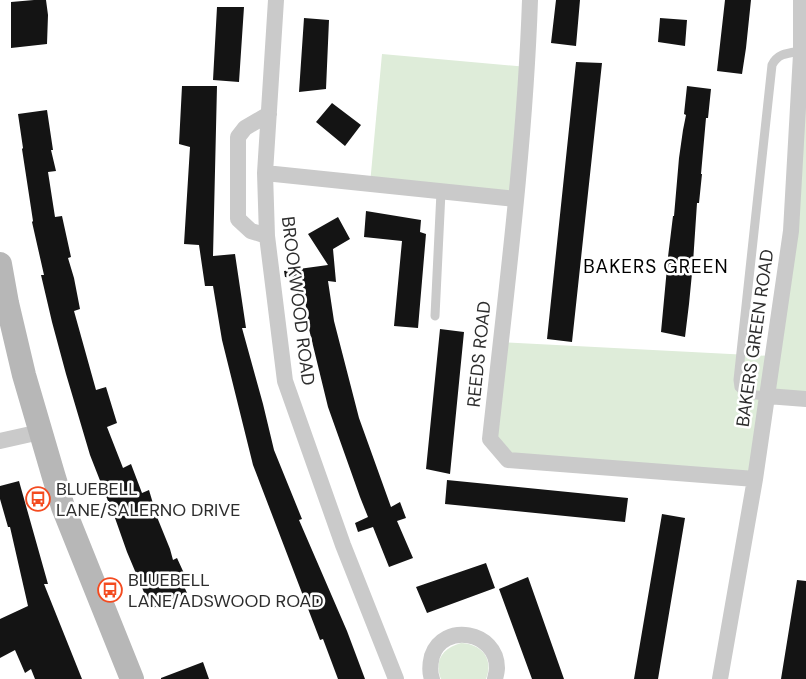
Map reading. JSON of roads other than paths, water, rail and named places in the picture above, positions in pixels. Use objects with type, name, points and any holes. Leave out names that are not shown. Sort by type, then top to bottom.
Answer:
[{"type":"street","name":"BROOKWOOD ROAD","points":[[276,0],[265,173],[267,236],[284,381],[343,545],[396,679]]},
{"type":"street","name":"REEDS ROAD","points":[[530,0],[528,67],[516,199],[490,439],[508,460],[755,479]]},
{"type":"street","name":"BAKERS GREEN ROAD","points":[[720,679],[755,479],[767,396],[799,231],[803,53],[801,0]]},
{"type":"street","points":[[267,236],[251,231],[238,219],[238,137],[244,128],[269,114]]},
{"type":"street","points":[[265,173],[516,199]]},
{"type":"street","points":[[0,264],[14,336],[63,507],[132,679]]},
{"type":"street","points":[[767,396],[806,399]]},
{"type":"street","points":[[0,441],[40,432]]},
{"type":"street","points":[[428,677],[433,653],[440,644],[455,636],[471,635],[482,640],[490,647],[495,657],[497,668],[495,679]]},
{"type":"lane","points":[[767,396],[746,394],[739,388],[738,380],[772,65],[774,60],[783,54],[803,53]]},
{"type":"lane","points":[[435,316],[441,192]]},
{"type":"place","name":"BLUEBELL LANE/SALERNO DRIVE","points":[[38,499]]},
{"type":"place","name":"BLUEBELL LANE/ADSWOOD ROAD","points":[[110,590]]},
{"type":"district","name":"BAKERS GREEN","points":[[656,266]]}]
